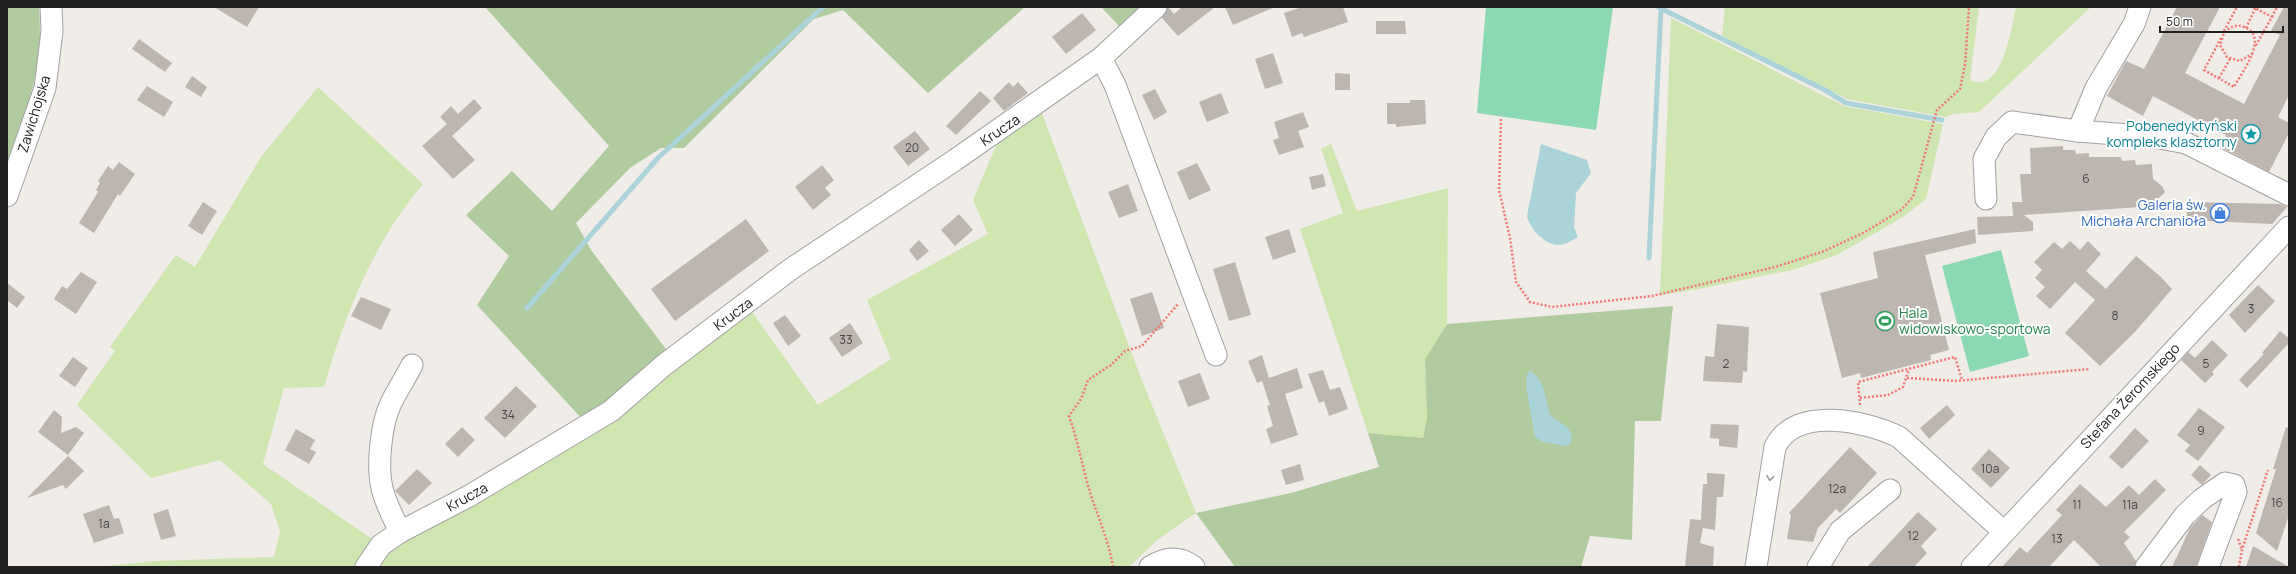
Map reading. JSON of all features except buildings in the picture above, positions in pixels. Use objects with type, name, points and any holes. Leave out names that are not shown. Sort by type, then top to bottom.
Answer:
[{"type":"street","name":"Zawichojska","points":[[7,196],[45,88],[52,31],[51,7]]},
{"type":"street","points":[[2078,131],[2096,88],[2134,24],[2140,7]]},
{"type":"street","name":"Krucza","points":[[366,567],[381,545],[400,532],[469,496],[610,412],[664,365],[791,269],[961,156],[1101,58],[1151,9]]},
{"type":"street","points":[[1101,58],[1115,86],[1193,290],[1216,355]]},
{"type":"street","points":[[1986,199],[1984,158],[2004,128],[2012,122],[2078,131],[2155,137],[2186,143],[2289,195]]},
{"type":"street","name":"Stefana Żeromskiego","points":[[1972,567],[2289,227]]},
{"type":"street","points":[[400,532],[383,491],[380,475],[382,442],[385,420],[392,401],[412,365]]},
{"type":"street","points":[[1756,567],[1775,447],[1778,440],[1791,426],[1798,424],[1840,421],[1862,423],[1883,429],[1899,437],[2004,532]]},
{"type":"street","points":[[2146,567],[2185,516],[2195,506],[2225,483],[2234,485],[2236,492],[2208,567]]},
{"type":"street","points":[[1818,567],[1840,531],[1890,490]]},
{"type":"street","points":[[1150,567],[1170,558],[1189,563],[1194,567]]},
{"type":"path","points":[[1501,119],[1499,190],[1510,238],[1516,282],[1530,302],[1552,308],[1652,296],[1775,267],[1822,252],[1865,232],[1901,210],[1913,197],[1937,110],[1960,90],[1965,65],[1969,7]]},
{"type":"path","points":[[2237,7],[2204,70],[2234,87],[2277,7]]},
{"type":"path","points":[[2246,28],[2255,7],[2272,17]]},
{"type":"path","points":[[2224,32],[2235,26],[2246,28],[2253,33],[2255,48]]},
{"type":"path","points":[[2221,38],[2223,52],[2230,59],[2240,61],[2252,54]]},
{"type":"path","points":[[2219,78],[2230,59]]},
{"type":"path","points":[[1113,567],[1109,542],[1087,482],[1080,449],[1069,416],[1081,400],[1088,380],[1111,365],[1125,351],[1142,346],[1174,308],[1193,290]]},
{"type":"path","points":[[1862,423],[1858,382],[1955,357],[1962,380]]},
{"type":"path","points":[[1860,398],[1888,395],[1903,387],[1909,369]]},
{"type":"path","points":[[1907,378],[1962,380],[2089,369]]},
{"type":"path","points":[[2239,567],[2242,550],[2268,470]]},
{"type":"green space","points":[[7,7],[39,7],[41,56],[27,108],[7,170]]},
{"type":"green space","points":[[485,7],[1025,7],[928,93],[843,10],[814,19],[684,148],[661,148],[630,168],[576,223],[591,250],[669,353],[583,420],[477,305],[509,256],[466,215],[512,171],[552,211],[609,146]]},
{"type":"green space","points":[[1101,7],[1139,7],[1121,28]]},
{"type":"green space","points":[[1486,7],[1613,7],[1596,130],[1477,113]]},
{"type":"green space","points":[[1725,7],[1979,7],[1970,80],[1981,82],[1990,78],[1998,69],[2004,57],[2016,7],[2091,7],[1979,112],[1953,114],[1946,117],[1847,99],[1722,36]]},
{"type":"green space","points":[[1671,18],[1844,106],[1943,124],[1926,199],[1903,217],[1837,255],[1796,269],[1699,289],[1660,295]]},
{"type":"green space","points":[[318,87],[423,184],[390,230],[363,280],[341,332],[324,387],[284,388],[263,464],[375,541],[363,567],[95,567],[155,561],[274,557],[280,531],[271,504],[220,460],[151,478],[77,405],[115,351],[110,347],[176,255],[195,267],[261,157]]},
{"type":"green space","points":[[1040,108],[1141,378],[1196,513],[1157,540],[1129,567],[376,567],[389,544],[748,306],[818,405],[891,359],[867,300],[988,234],[973,200],[1001,134]]},
{"type":"green space","points":[[1331,144],[1357,211],[1448,188],[1447,324],[1425,359],[1427,418],[1423,438],[1368,433],[1300,229],[1343,213],[1321,149]]},
{"type":"green space","points":[[2001,250],[2029,356],[1970,372],[1942,266]]},
{"type":"green space","points":[[1673,306],[1661,421],[1635,421],[1632,540],[1590,536],[1581,567],[1235,567],[1196,513],[1291,493],[1379,467],[1368,433],[1423,438],[1427,418],[1425,359],[1447,324]]},
{"type":"water","points":[[1541,144],[1587,160],[1591,173],[1576,193],[1574,227],[1578,237],[1562,245],[1552,244],[1538,235],[1531,226],[1527,216]]},
{"type":"water","points":[[1530,371],[1535,374],[1541,384],[1550,415],[1567,427],[1572,435],[1571,443],[1566,446],[1543,442],[1535,437],[1526,386],[1527,374]]},
{"type":"waterway","points":[[527,308],[658,158],[823,7]]},
{"type":"waterway","points":[[1658,7],[1825,90],[1846,103],[1942,120]]},
{"type":"waterway","points":[[1649,258],[1661,8]]},
{"type":"place","name":"Pobenedyktyński kompleks klasztorny","points":[[2251,134]]},
{"type":"place","name":"Galeria św. Michała Archanioła","points":[[2220,213]]},
{"type":"place","name":"Hala widowiskowo-sportowa","points":[[1885,321]]}]
